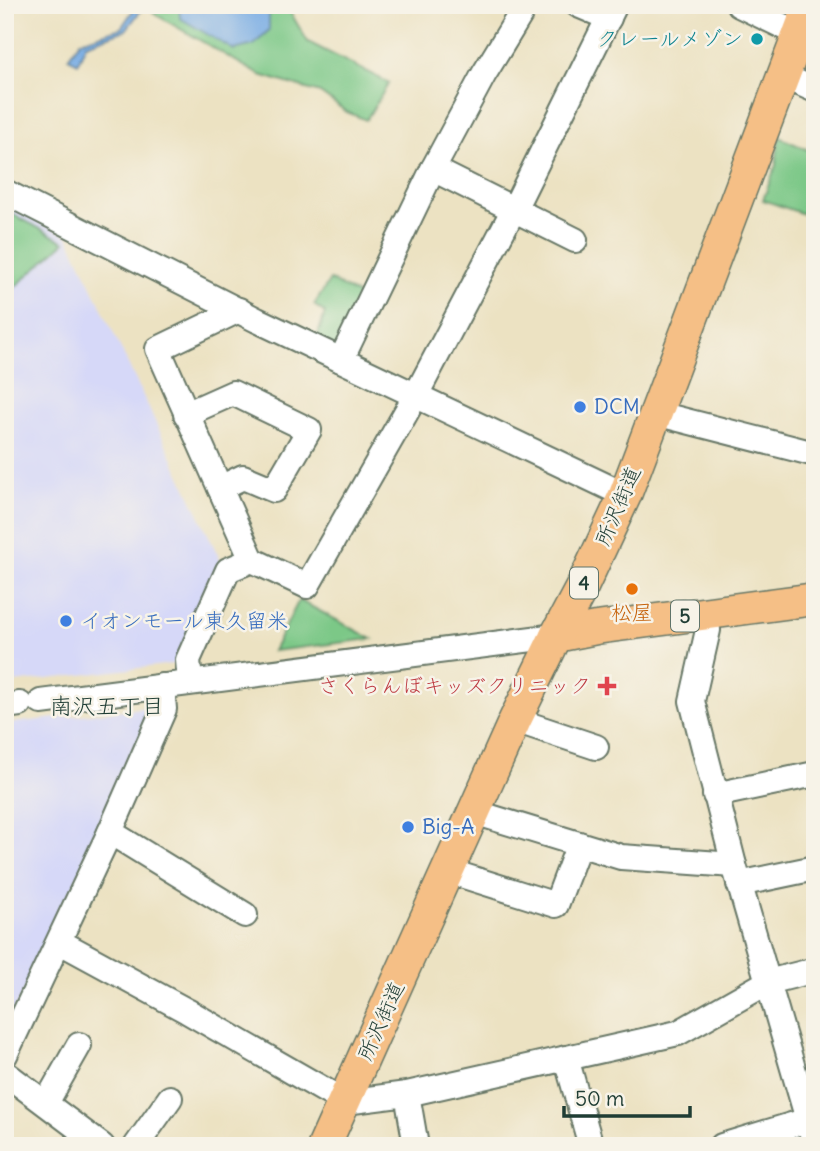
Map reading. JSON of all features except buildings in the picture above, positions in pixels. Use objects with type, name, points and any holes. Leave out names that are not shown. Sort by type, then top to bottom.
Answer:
[{"type":"main road","name":"所沢街道","points":[[324,1146],[515,720],[625,495],[805,20]]},
{"type":"main road","name":"5","points":[[556,636],[705,614],[814,603]]},
{"type":"street","points":[[341,360],[433,169],[484,74],[526,5]]},
{"type":"street","points":[[239,310],[158,349],[252,560],[307,586],[416,395],[514,209],[612,12],[579,5]]},
{"type":"street","points":[[739,5],[805,20]]},
{"type":"street","points":[[783,76],[815,90]]},
{"type":"street","points":[[433,169],[575,240]]},
{"type":"street","points":[[5,192],[341,360],[625,495]]},
{"type":"street","points":[[186,414],[233,393],[309,430],[274,490],[243,477],[220,488]]},
{"type":"street","points":[[655,413],[815,454]]},
{"type":"street","points":[[190,682],[188,660],[228,570],[252,560]]},
{"type":"street","points":[[705,614],[708,630],[692,701],[736,875],[815,1144]]},
{"type":"street","points":[[22,704],[556,636]]},
{"type":"street","points":[[5,1055],[60,942],[164,709],[162,686]]},
{"type":"street","points":[[515,720],[596,747]]},
{"type":"street","points":[[715,795],[815,774]]},
{"type":"street","points":[[474,812],[621,857],[736,875],[815,868]]},
{"type":"street","points":[[110,832],[246,915]]},
{"type":"street","points":[[448,871],[556,905],[579,844]]},
{"type":"street","points":[[60,942],[345,1102],[407,1094],[678,1033],[768,982],[815,971]]},
{"type":"street","points":[[46,1103],[79,1045]]},
{"type":"street","points":[[566,1058],[591,1146]]},
{"type":"street","points":[[5,1073],[102,1146]]},
{"type":"street","points":[[407,1094],[416,1146]]},
{"type":"street","points":[[136,1146],[170,1098]]},
{"type":"street","points":[[722,1146],[808,1120]]},
{"type":"shaded area","points":[[5,205],[68,236],[223,566],[181,663],[5,684]]},
{"type":"shaded area","points":[[159,706],[5,1030],[5,724]]},
{"type":"green space","points":[[157,5],[286,5],[308,42],[389,83],[366,120],[347,112],[320,93],[260,75],[153,13]]},
{"type":"green space","points":[[779,137],[815,153],[815,218],[763,200],[776,165]]},
{"type":"green space","points":[[5,210],[65,242],[5,296]]},
{"type":"green space","points":[[330,280],[364,298],[338,352],[316,341],[325,313],[314,305]]},
{"type":"green space","points":[[299,600],[372,639],[273,651]]},
{"type":"water","points":[[137,5],[145,5],[126,30],[86,44],[78,63],[68,58],[80,41],[121,28]]},
{"type":"water","points":[[179,5],[269,5],[269,30],[254,45],[234,50],[180,18]]},
{"type":"place","name":"クレールメゾン","points":[[757,39]]},
{"type":"place","name":"DCM","points":[[580,407]]},
{"type":"place","name":"松屋","points":[[632,589]]},
{"type":"place","name":"イオンモール東久留米","points":[[66,621]]},
{"type":"place","name":"さくらんぼキッズクリニック","points":[[607,686]]},
{"type":"place","name":"Big-A","points":[[408,827]]},
{"type":"district","name":"南沢五丁目","points":[[107,706]]}]
